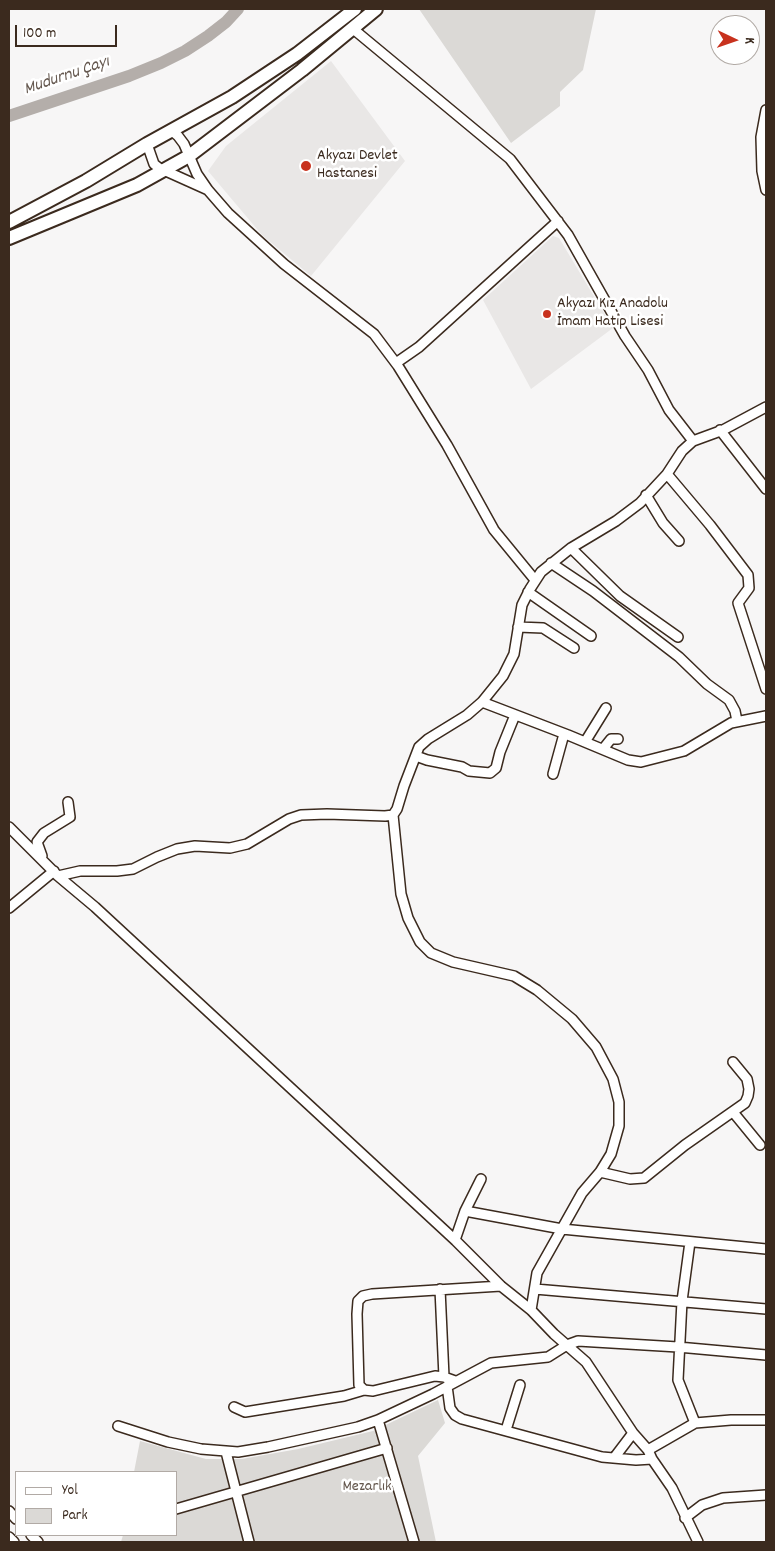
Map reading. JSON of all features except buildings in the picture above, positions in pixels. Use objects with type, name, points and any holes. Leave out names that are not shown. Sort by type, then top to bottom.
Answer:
[{"type":"highway","points":[[9,222],[86,181],[171,130],[232,97],[297,54],[355,9]]},
{"type":"highway","points":[[9,238],[136,185],[189,156],[302,70],[376,9]]},
{"type":"street","points":[[352,28],[510,159],[568,235],[625,336],[648,370],[669,410],[693,441]]},
{"type":"street","points":[[766,110],[761,137],[762,171],[766,190]]},
{"type":"street","points":[[171,130],[184,144],[197,174],[228,213],[284,264],[374,334],[396,363],[447,445],[494,530],[535,580]]},
{"type":"street","points":[[147,144],[154,164],[208,190]]},
{"type":"street","points":[[396,363],[419,347],[558,221]]},
{"type":"street","points":[[9,908],[56,873],[133,869],[177,849],[195,846],[230,848],[247,844],[289,819],[301,815],[386,816],[393,814],[397,809],[419,747],[428,739],[467,715],[482,702],[503,676],[514,654],[522,605],[535,580],[542,572],[571,548],[616,521],[640,503],[667,474],[682,451],[693,441],[766,407]]},
{"type":"street","points":[[720,430],[766,489]]},
{"type":"street","points":[[667,474],[748,574],[749,588],[738,603],[766,689]]},
{"type":"street","points":[[646,496],[663,523],[679,541]]},
{"type":"street","points":[[571,548],[620,596],[678,637]]},
{"type":"street","points":[[551,563],[593,591],[679,657],[707,684],[729,700],[737,721]]},
{"type":"street","points":[[528,592],[591,636]]},
{"type":"street","points":[[518,627],[543,628],[574,648]]},
{"type":"street","points":[[482,702],[628,760],[641,762],[684,751],[731,722],[766,716]]},
{"type":"street","points":[[585,742],[606,708]]},
{"type":"street","points":[[416,756],[462,768],[469,772],[490,773],[496,768],[500,752],[515,715]]},
{"type":"street","points":[[553,774],[564,734]]},
{"type":"street","points":[[603,749],[611,739],[618,739]]},
{"type":"street","points":[[44,860],[37,842],[44,833],[70,817],[68,802]]},
{"type":"street","points":[[393,814],[401,894],[408,918],[420,942],[431,953],[453,962],[514,976],[537,990],[572,1019],[596,1047],[613,1079],[619,1102],[619,1126],[611,1154],[600,1172],[582,1193],[537,1273],[536,1289],[531,1310]]},
{"type":"street","points":[[9,827],[56,873],[455,1240],[501,1286],[531,1310],[554,1334],[586,1362],[633,1433],[648,1450],[672,1488],[698,1542]]},
{"type":"street","points":[[600,1172],[630,1179],[644,1178],[685,1145],[745,1103],[750,1089],[747,1079],[733,1062]]},
{"type":"street","points":[[733,1112],[760,1145]]},
{"type":"street","points":[[455,1240],[465,1211],[481,1179]]},
{"type":"street","points":[[465,1211],[562,1229],[766,1249]]},
{"type":"street","points":[[690,1242],[682,1301],[678,1347],[678,1380],[695,1423]]},
{"type":"street","points":[[364,1390],[359,1385],[356,1314],[358,1300],[363,1296],[501,1286]]},
{"type":"street","points":[[536,1289],[766,1310]]},
{"type":"street","points":[[440,1290],[444,1377]]},
{"type":"street","points":[[118,1426],[168,1442],[201,1449],[238,1452],[358,1427],[378,1420],[490,1363],[548,1357],[567,1345],[578,1341],[766,1355]]},
{"type":"street","points":[[234,1407],[245,1412],[344,1396],[364,1390],[373,1391],[435,1376],[444,1377],[451,1384],[450,1408],[454,1415],[462,1419],[602,1456],[636,1460],[652,1459]]},
{"type":"street","points":[[506,1430],[520,1385]]},
{"type":"street","points":[[378,1420],[414,1542]]},
{"type":"street","points":[[648,1450],[695,1423],[766,1420]]},
{"type":"street","points":[[614,1458],[633,1433]]},
{"type":"street","points":[[178,1508],[387,1448]]},
{"type":"street","points":[[226,1452],[249,1542]]},
{"type":"street","points":[[685,1518],[702,1505],[723,1498],[766,1496]]},
{"type":"street","points":[[9,1537],[14,1542]]},
{"type":"shaded area","name":"Akyazı Devlet Hastanesi","points":[[331,61],[405,161],[311,276],[262,235],[208,171],[226,146]]},
{"type":"shaded area","name":"Akyazı Kız Anadolu İmam Hatip Lisesi","points":[[553,236],[559,238],[613,328],[531,389],[483,300]]},
{"type":"green space","points":[[419,9],[596,9],[583,70],[560,92],[560,106],[511,143]]},
{"type":"green space","name":"Mezarlık","points":[[438,1400],[445,1423],[418,1456],[436,1542],[121,1542],[123,1536],[178,1536],[178,1471],[134,1471],[140,1441],[206,1459],[242,1459],[298,1449],[373,1431]]},
{"type":"waterway","name":"Mudurnu Çayı","points":[[9,116],[129,76],[161,63],[185,51],[208,36],[226,22],[238,9]]},
{"type":"place","name":"Akyazı Devlet Hastanesi","points":[[306,166]]},
{"type":"place","name":"Akyazı Kız Anadolu İmam Hatip Lisesi","points":[[547,314]]}]
